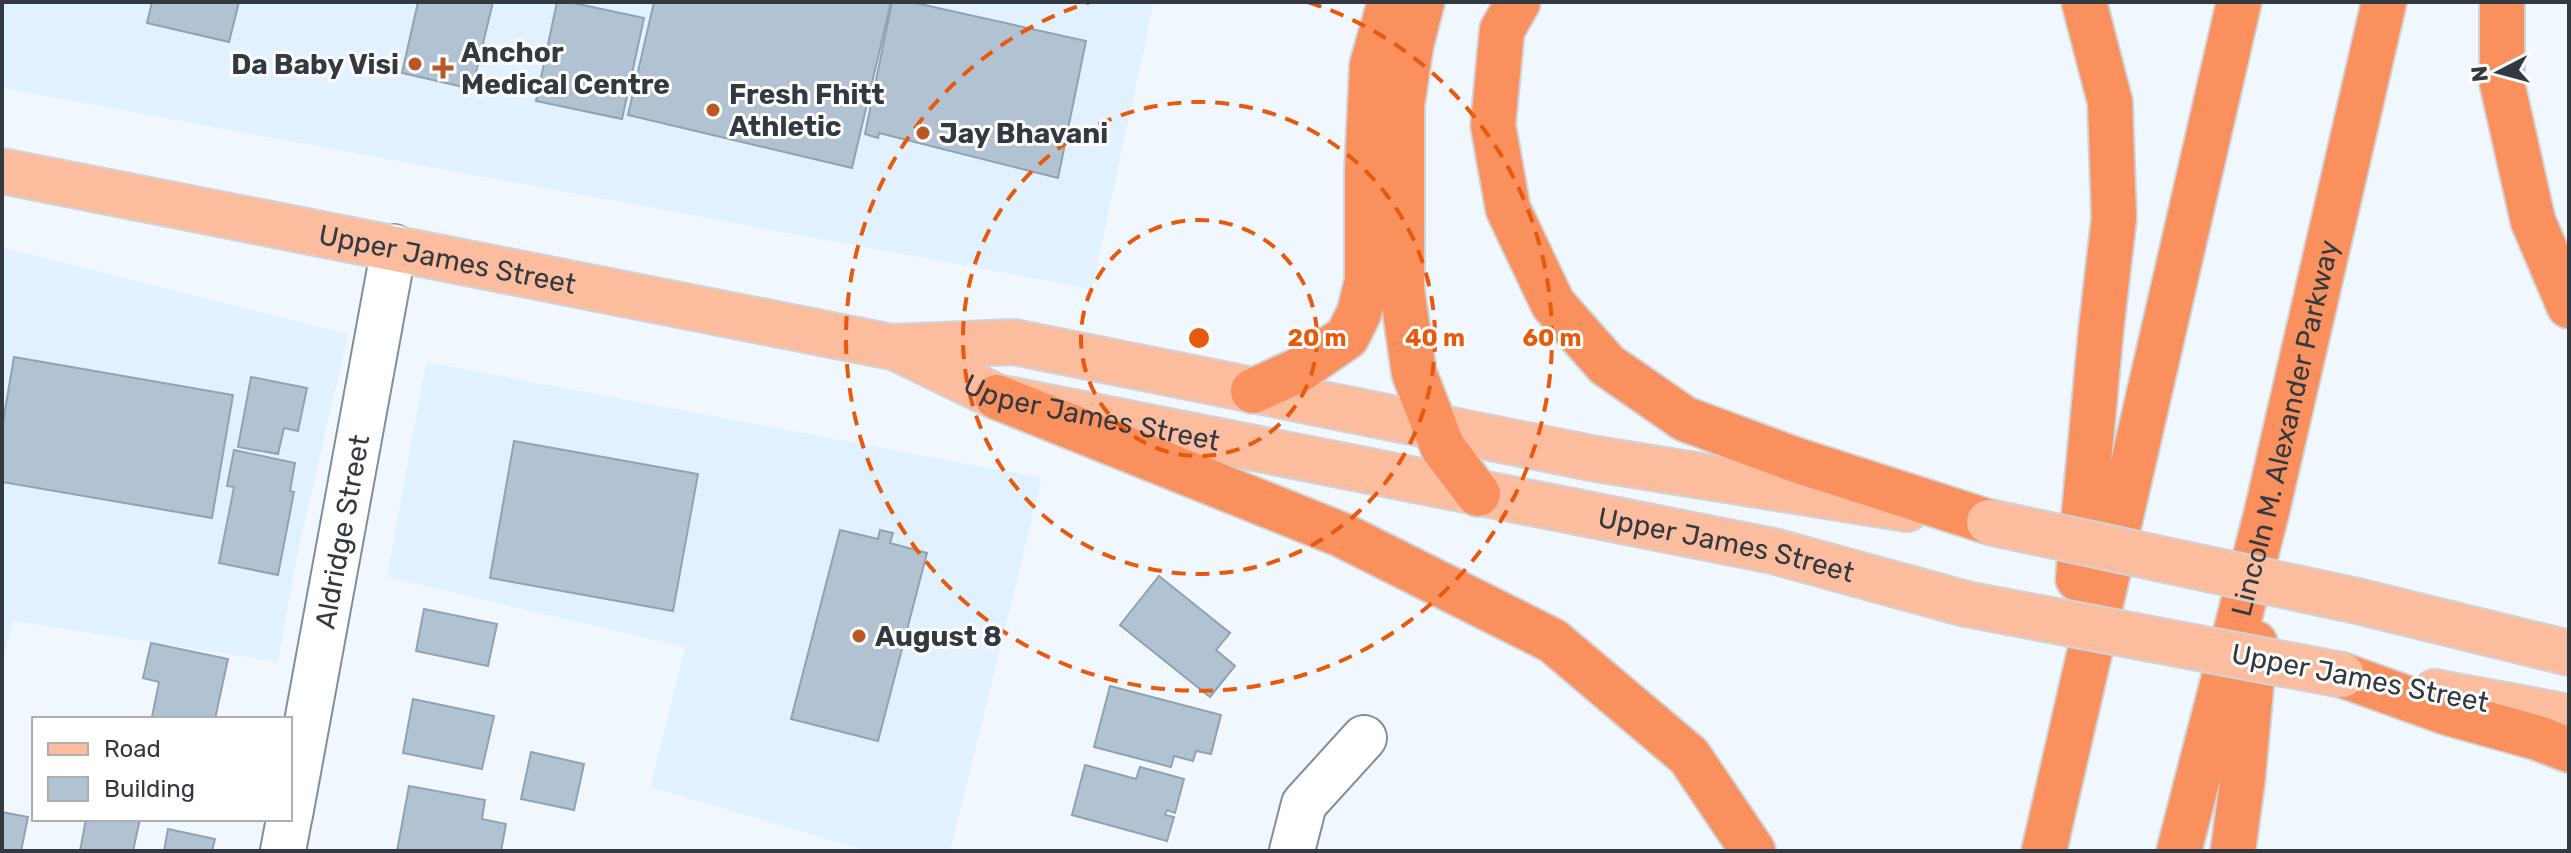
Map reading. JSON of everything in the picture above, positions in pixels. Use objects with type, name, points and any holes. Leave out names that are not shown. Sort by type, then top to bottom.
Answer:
[{"type":"highway","points":[[1253,391],[1299,370],[1347,337],[1359,313],[1367,281],[1367,170],[1372,65],[1390,2]]},
{"type":"highway","points":[[1422,2],[1411,45],[1402,105],[1402,290],[1414,373],[1443,448],[1478,494]]},
{"type":"highway","points":[[1518,2],[1502,30],[1493,125],[1508,209],[1553,304],[1607,365],[1685,419],[1796,460],[1989,522]]},
{"type":"highway","points":[[2060,785],[2099,345],[2114,218],[2110,102],[2084,2]]},
{"type":"highway","points":[[2044,851],[2239,2]]},
{"type":"highway","name":"Lincoln M. Alexander Parkway","points":[[2179,851],[2266,515],[2384,2]]},
{"type":"highway","points":[[2502,2],[2502,83],[2533,221],[2569,306]]},
{"type":"highway","points":[[997,397],[1342,535],[1553,641],[1689,756],[1753,851]]},
{"type":"highway","points":[[2233,851],[2243,776],[2266,515]]},
{"type":"highway","points":[[2342,675],[2448,713],[2538,738],[2569,750]]},
{"type":"main road","name":"Upper James Street","points":[[2,171],[892,347],[1014,342],[1596,459],[1989,522],[2357,601],[2569,653]]},
{"type":"main road","name":"Upper James Street","points":[[892,347],[997,397],[1773,551],[1966,604],[2569,717]]},
{"type":"street","name":"Aldridge Street","points":[[292,806],[394,247]]},
{"type":"street","points":[[1292,851],[1304,804],[1364,738]]},
{"type":"street","name":"Aldridge Street","points":[[283,851],[289,821]]},
{"type":"shaded area","points":[[2,2],[1154,2],[1092,289],[2,88]]},
{"type":"shaded area","points":[[2,247],[348,334],[297,556],[278,662],[13,621],[2,664]]},
{"type":"shaded area","points":[[426,362],[1042,478],[950,851],[868,851],[650,787],[685,647],[387,577]]},
{"type":"building","points":[[152,2],[239,2],[229,42],[147,23]]},
{"type":"building","points":[[418,2],[493,2],[472,89],[402,73]]},
{"type":"building","points":[[557,2],[644,18],[622,119],[536,101]]},
{"type":"building","points":[[654,2],[891,2],[852,168],[628,115]]},
{"type":"building","points":[[892,2],[911,2],[1086,41],[1058,178],[879,133],[878,138],[865,134]]},
{"type":"building","points":[[14,357],[233,395],[212,518],[2,482],[2,428]]},
{"type":"building","points":[[251,377],[307,388],[298,431],[284,428],[278,454],[238,447]]},
{"type":"building","points":[[514,441],[698,474],[673,611],[490,578]]},
{"type":"building","points":[[234,450],[295,463],[290,491],[294,492],[278,575],[219,563],[234,487],[227,486]]},
{"type":"building","name":"August 8","points":[[840,530],[878,539],[880,530],[893,533],[890,543],[927,553],[878,741],[791,719]]},
{"type":"building","points":[[1159,576],[1230,633],[1216,650],[1235,666],[1210,697],[1120,625]]},
{"type":"building","points":[[424,609],[497,624],[488,666],[416,651]]},
{"type":"building","points":[[151,643],[228,659],[215,717],[152,717],[159,682],[143,678]]},
{"type":"building","points":[[1110,686],[1221,715],[1211,754],[1196,751],[1193,761],[1174,756],[1171,767],[1094,747]]},
{"type":"building","points":[[413,699],[494,716],[482,769],[403,753]]},
{"type":"building","points":[[531,752],[584,764],[574,810],[521,799]]},
{"type":"building","points":[[1085,765],[1136,779],[1140,767],[1184,779],[1175,813],[1167,810],[1165,815],[1174,817],[1167,841],[1072,815]]},
{"type":"building","points":[[409,786],[485,800],[482,819],[506,824],[501,851],[397,851]]},
{"type":"building","points":[[2,812],[28,817],[21,851],[2,851]]},
{"type":"building","points":[[86,821],[140,821],[133,851],[80,851]]},
{"type":"building","points":[[168,829],[215,839],[212,851],[164,851]]},
{"type":"place","name":"Da Baby Visi","points":[[415,64]]},
{"type":"place","name":"Anchor Medical Centre","points":[[443,68]]},
{"type":"place","name":"Fresh Fhitt Athletic","points":[[713,110]]},
{"type":"place","name":"Jay Bhavani","points":[[923,133]]},
{"type":"place","name":"August 8","points":[[859,636]]}]
